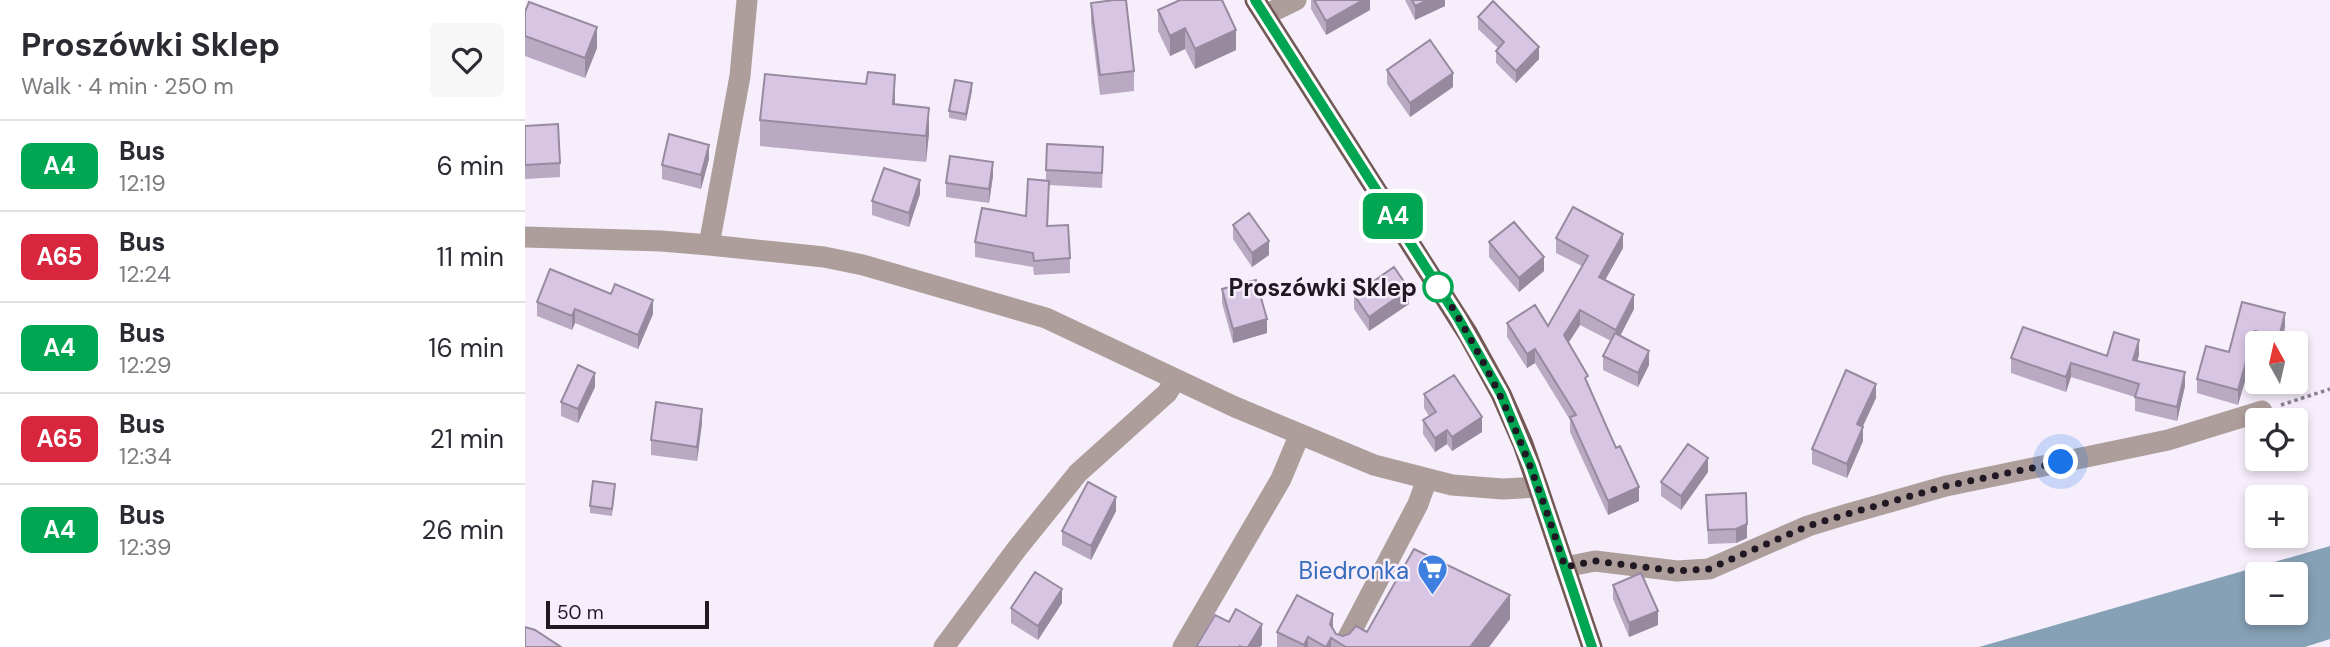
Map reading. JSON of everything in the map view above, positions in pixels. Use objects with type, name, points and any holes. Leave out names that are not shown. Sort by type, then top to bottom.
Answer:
[{"type":"main road","points":[[1260,8],[1468,334],[1501,394],[1523,444],[1591,644]]},
{"type":"street","points":[[709,244],[740,76],[747,0]]},
{"type":"street","points":[[1260,8],[1296,0]]},
{"type":"street","points":[[525,237],[709,244],[863,265],[1046,318],[1299,436],[1374,465],[1452,485],[1503,489],[1538,487]]},
{"type":"street","points":[[944,647],[1016,550],[1078,473],[1167,393],[1176,379]]},
{"type":"street","points":[[1565,567],[1595,561],[1677,571],[1709,569],[1808,526],[1844,515],[1946,486],[2168,440],[2245,416]]},
{"type":"street","points":[[1182,647],[1281,479],[1299,436]]},
{"type":"street","points":[[1343,647],[1418,504],[1427,479]]},
{"type":"path","points":[[2271,408],[2330,389]]},
{"type":"water","points":[[2330,546],[2330,639],[2305,647],[1979,647],[2245,570],[2245,625],[2308,625],[2308,562],[2274,562]]},
{"type":"building","points":[[1126,0],[1134,71],[1100,75],[1091,3]]},
{"type":"building","points":[[1180,0],[1222,0],[1236,30],[1195,49],[1185,28],[1170,36],[1158,10]]},
{"type":"building","points":[[1314,0],[1363,0],[1326,21]]},
{"type":"building","points":[[1412,0],[1428,0],[1415,6]]},
{"type":"building","points":[[1493,1],[1539,47],[1516,71],[1496,51],[1504,42],[1478,17]]},
{"type":"building","points":[[529,2],[597,27],[585,58],[525,36],[525,12]]},
{"type":"building","points":[[1430,40],[1453,73],[1410,103],[1387,70]]},
{"type":"building","points":[[868,72],[895,75],[893,104],[929,108],[926,136],[760,120],[765,74],[866,84]]},
{"type":"building","points":[[955,80],[972,83],[966,114],[949,111]]},
{"type":"building","points":[[558,124],[560,163],[525,165],[525,126]]},
{"type":"building","points":[[669,134],[709,145],[701,175],[662,165]]},
{"type":"building","points":[[1047,144],[1103,147],[1102,173],[1046,170]]},
{"type":"building","points":[[950,156],[993,162],[989,189],[946,183]]},
{"type":"building","points":[[884,168],[920,180],[909,213],[872,201]]},
{"type":"building","points":[[1028,179],[1049,181],[1047,226],[1068,225],[1070,258],[1034,261],[1033,253],[975,242],[982,208],[1026,216]]},
{"type":"building","points":[[1573,207],[1623,234],[1599,277],[1634,295],[1616,330],[1580,310],[1564,335],[1588,376],[1585,378],[1616,448],[1620,446],[1639,487],[1608,501],[1570,417],[1576,415],[1535,349],[1527,354],[1507,323],[1535,305],[1548,326],[1588,256],[1556,238]]},
{"type":"building","points":[[1249,213],[1269,241],[1252,253],[1233,225]]},
{"type":"building","points":[[1514,222],[1544,257],[1519,278],[1489,242]]},
{"type":"building","points":[[1394,267],[1409,289],[1369,317],[1354,295]]},
{"type":"building","points":[[550,269],[611,294],[615,284],[653,300],[638,335],[575,309],[572,316],[537,302]]},
{"type":"building","points":[[1256,280],[1267,319],[1233,329],[1222,289]]},
{"type":"building","points":[[2242,302],[2285,313],[2280,331],[2245,331],[2245,366],[2238,390],[2197,379],[2206,346],[2229,352]]},
{"type":"building","points":[[2023,327],[2107,356],[2114,332],[2139,340],[2133,360],[2185,372],[2177,407],[2135,397],[2139,384],[2071,363],[2066,377],[2011,358]]},
{"type":"building","points":[[1615,333],[1649,351],[1638,373],[1603,356]]},
{"type":"building","points":[[578,365],[595,373],[578,409],[561,402]]},
{"type":"building","points":[[1846,370],[1876,384],[1857,424],[1863,427],[1847,464],[1812,449]]},
{"type":"building","points":[[1454,375],[1482,417],[1452,437],[1447,430],[1435,438],[1423,420],[1436,412],[1424,394]]},
{"type":"building","points":[[656,402],[702,409],[697,447],[651,440]]},
{"type":"building","points":[[1688,444],[1708,458],[1681,496],[1661,482]]},
{"type":"building","points":[[593,481],[615,484],[612,509],[590,506]]},
{"type":"building","points":[[1088,482],[1116,497],[1091,546],[1062,531]]},
{"type":"building","points":[[1746,493],[1747,524],[1736,529],[1708,530],[1706,495]]},
{"type":"building","points":[[1414,549],[1510,595],[1470,647],[1346,647],[1331,638],[1326,647],[1308,637],[1304,645],[1277,632],[1297,595],[1333,614],[1330,624],[1336,634],[1349,634],[1356,626],[1367,632]]},
{"type":"building","points":[[1035,572],[1062,589],[1038,626],[1011,608]]},
{"type":"building","points":[[1641,573],[1658,611],[1629,623],[1613,585]]},
{"type":"building","points":[[1236,609],[1262,624],[1248,647],[1196,647],[1215,615],[1229,622]]},
{"type":"building","points":[[525,627],[535,630],[561,647],[525,647]]},
{"type":"bus line","name":"A4","points":[[1255,0],[1468,334],[1501,394],[1531,466],[1592,647]]},
{"type":"place","name":"Proszówki Sklep","points":[[1438,287]]},
{"type":"place","name":"Biedronka","points":[[1432,597]]},
{"type":"route","points":[[1438,287],[1501,394],[1523,444],[1565,567],[1595,561],[1677,571],[1709,569],[1808,526],[1844,515],[1946,486],[2061,462]]}]
